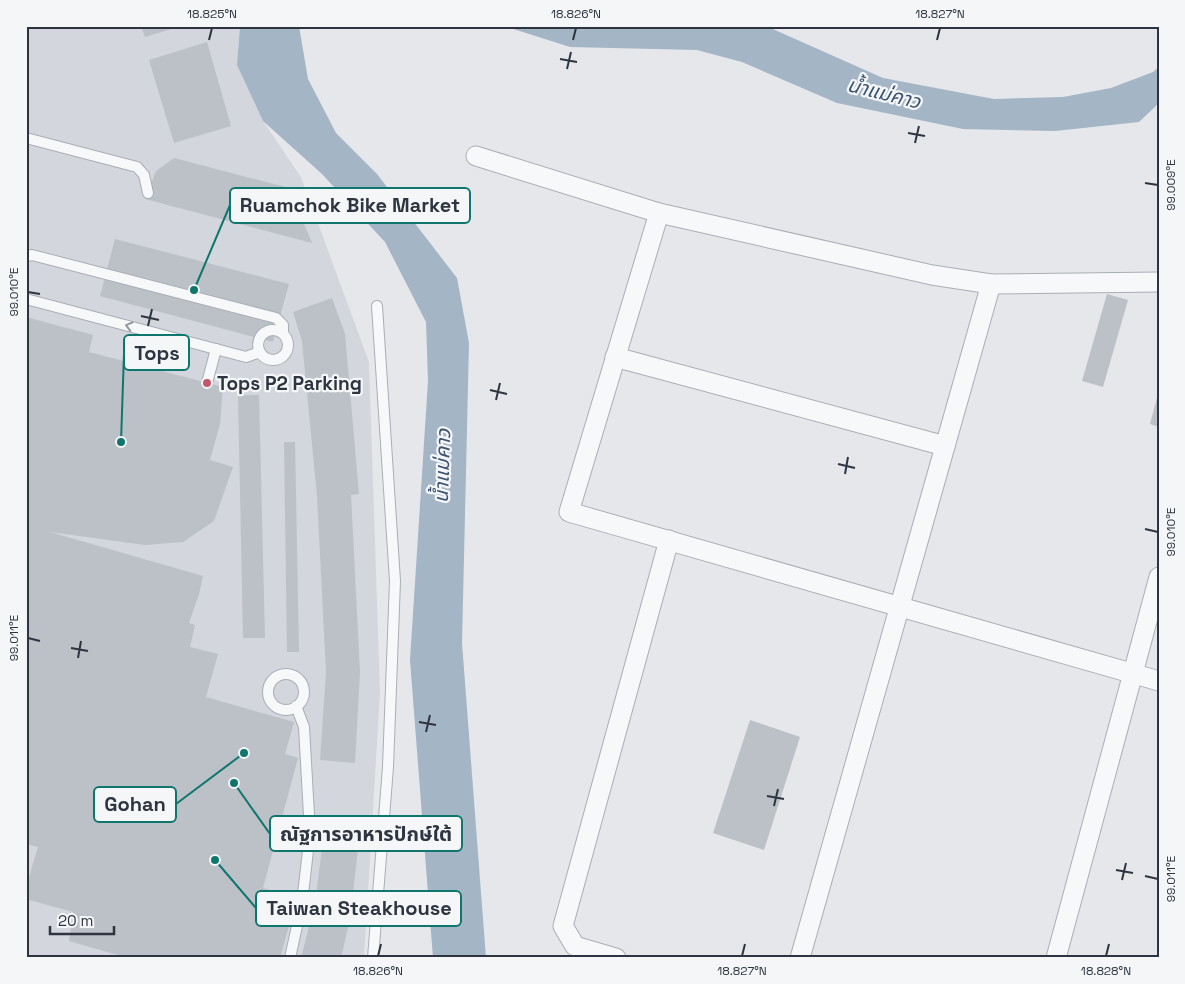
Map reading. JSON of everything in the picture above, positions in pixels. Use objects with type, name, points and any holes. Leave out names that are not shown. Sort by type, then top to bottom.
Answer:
[{"type":"street","points":[[476,156],[659,212],[932,275],[991,284],[1159,282]]},
{"type":"street","points":[[659,212],[569,512],[1159,681]]},
{"type":"street","points":[[800,958],[991,284]]},
{"type":"street","points":[[615,357],[945,446]]},
{"type":"street","points":[[616,958],[575,946],[563,926],[669,540]]},
{"type":"street","points":[[1056,958],[1159,577]]},
{"type":"lane","points":[[26,138],[138,166],[144,175],[148,193]]},
{"type":"lane","points":[[26,256],[32,255],[276,318],[282,324],[288,344],[285,354],[272,360],[260,352],[258,342],[263,334],[272,330],[283,332]]},
{"type":"lane","points":[[26,299],[246,357],[260,352]]},
{"type":"lane","points":[[373,958],[388,767],[395,581],[377,306]]},
{"type":"lane","points":[[207,383],[216,349]]},
{"type":"lane","points":[[290,958],[302,903],[310,834],[304,727],[296,706]]},
{"type":"shaded area","points":[[26,26],[240,26],[237,65],[263,121],[301,177],[369,362],[380,693],[364,958],[26,958]]},
{"type":"water","name":"น้ำแม่คาว","points":[[240,26],[299,26],[308,79],[336,133],[377,174],[457,278],[469,343],[462,643],[486,958],[433,958],[410,660],[428,381],[426,322],[385,242],[322,174],[263,121],[237,65]]},
{"type":"water","name":"น้ำแม่คาว","points":[[504,26],[766,26],[883,78],[994,99],[1063,97],[1111,88],[1153,72],[1159,67],[1159,103],[1139,122],[1055,131],[963,129],[837,103],[742,62],[697,50],[570,47]]},
{"type":"building","points":[[141,26],[178,26],[178,27],[145,37]]},
{"type":"building","points":[[207,42],[231,126],[174,143],[149,60]]},
{"type":"building","points":[[174,158],[289,188],[312,243],[145,199],[156,171]]},
{"type":"building","points":[[115,239],[289,284],[273,342],[100,296]]},
{"type":"building","points":[[1107,294],[1128,300],[1103,387],[1082,381]]},
{"type":"building","points":[[332,298],[345,334],[359,494],[351,495],[360,672],[355,763],[320,760],[326,672],[317,496],[302,341],[293,312]]},
{"type":"building","points":[[26,317],[93,335],[89,352],[223,387],[220,424],[210,460],[233,467],[214,521],[183,542],[145,545],[50,532],[203,576],[189,623],[195,625],[190,647],[218,654],[206,697],[294,722],[285,754],[298,758],[263,888],[297,897],[280,958],[128,958],[69,941],[73,912],[26,899],[26,887],[38,847],[26,844]]},
{"type":"building","points":[[1159,394],[1159,427],[1150,424]]},
{"type":"building","points":[[238,395],[259,395],[265,638],[243,638]]},
{"type":"building","points":[[284,442],[295,442],[299,652],[287,652]]},
{"type":"building","points":[[750,720],[800,737],[764,850],[713,833]]},
{"type":"building","points":[[325,825],[360,831],[350,919],[341,958],[301,958],[315,903]]},
{"type":"place","name":"Ruamchok Bike Market","points":[[194,290]]},
{"type":"place","name":"Tops P2 Parking","points":[[207,383]]},
{"type":"place","name":"Tops","points":[[121,442]]},
{"type":"place","name":"Gohan","points":[[244,753]]},
{"type":"place","name":"ณัฐการอาหารปักษ์ใต้","points":[[234,783]]},
{"type":"place","name":"Taiwan Steakhouse","points":[[215,860]]}]
